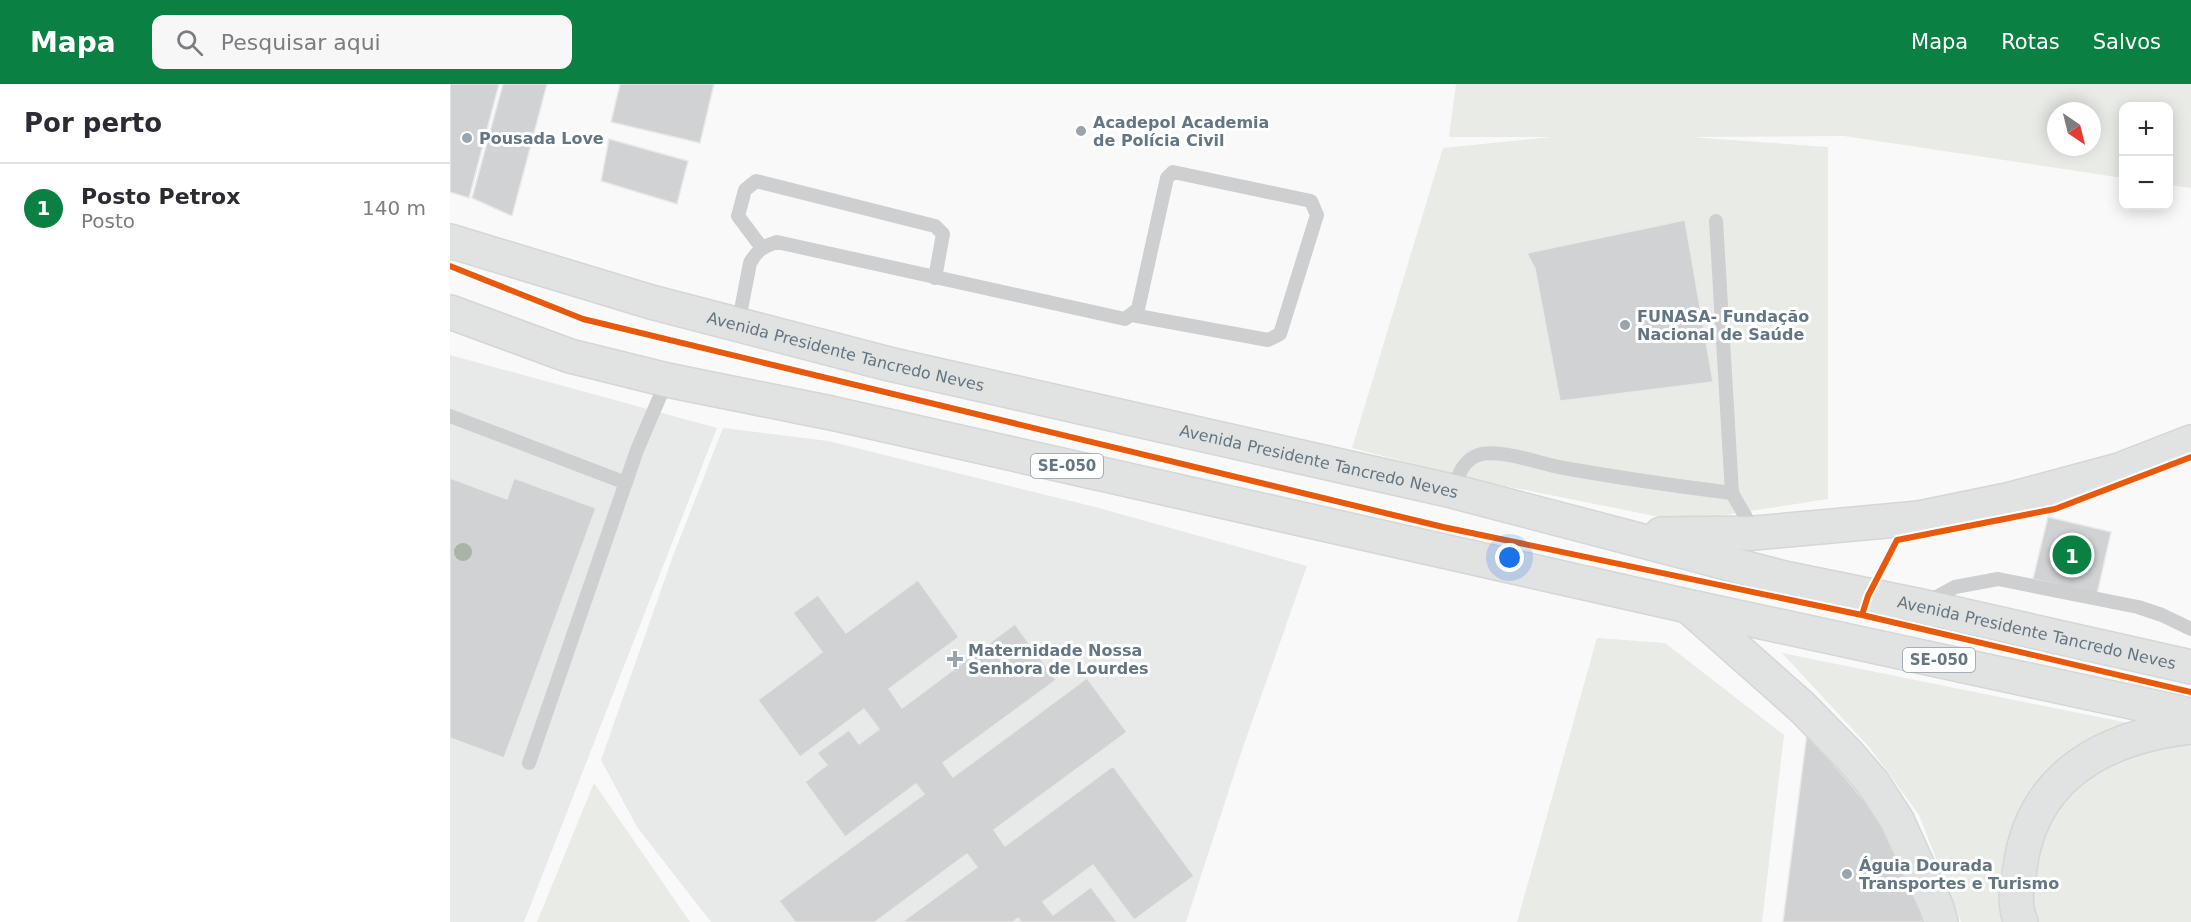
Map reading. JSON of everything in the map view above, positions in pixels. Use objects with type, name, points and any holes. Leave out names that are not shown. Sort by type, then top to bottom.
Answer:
[{"type":"main road","name":"Avenida Presidente Tancredo Neves","points":[[450,241],[651,303],[889,364],[1452,491],[1784,578],[1921,606],[2191,667]]},
{"type":"main road","name":"SE-050","points":[[450,312],[570,356],[667,380],[880,424],[1687,606],[2191,715]]},
{"type":"main road","points":[[1614,534],[1755,533],[1919,519],[2007,500],[2119,470],[2191,442]]},
{"type":"main road","points":[[1687,606],[1802,707],[1848,754],[1937,908],[1941,922]]},
{"type":"main road","points":[[2021,922],[2018,915],[2016,891],[2022,853],[2034,819],[2050,791],[2074,768],[2118,744],[2164,730],[2191,727]]},
{"type":"lane","points":[[738,325],[750,263],[754,255],[762,248],[777,242],[1125,320],[1138,309],[1167,178],[1173,172],[1311,201],[1317,215],[1280,334],[1268,340],[1132,315]]},
{"type":"lane","points":[[762,248],[738,216],[745,190],[756,181],[935,226],[943,234],[935,278]]},
{"type":"lane","points":[[1716,221],[1732,494],[1755,533]]},
{"type":"lane","points":[[529,763],[626,483],[667,380]]},
{"type":"lane","points":[[450,416],[626,483]]},
{"type":"lane","points":[[1452,491],[1466,463],[1481,454],[1503,455],[1563,468],[1732,494]]},
{"type":"lane","points":[[1921,606],[1955,587],[1998,579],[2138,607],[2162,615],[2191,629]]},
{"type":"shaded area","points":[[1456,84],[2191,84],[2191,188],[2173,186],[2173,102],[2119,102],[2119,177],[1844,136],[1690,137],[1828,147],[1828,499],[1692,520],[1660,517],[1480,481],[1352,448],[1443,148],[1552,137],[1449,137]],"holes":[[[1685,221],[1713,382],[1560,401],[1535,269],[1528,253]]]},
{"type":"shaded area","points":[[450,355],[717,428],[524,922],[450,922]]},
{"type":"shaded area","name":"Maternidade Nossa Senhora de Lourdes","points":[[723,428],[828,441],[1099,508],[1307,566],[1241,753],[1186,922],[711,922],[637,827],[601,760],[673,556]]},
{"type":"shaded area","points":[[1597,638],[1665,643],[1784,735],[1762,922],[1517,922]]},
{"type":"shaded area","points":[[1782,653],[2138,725],[2073,756],[2012,922],[1961,922],[1919,815],[1870,748]]},
{"type":"shaded area","points":[[2191,741],[2191,922],[2032,922],[2027,873],[2046,821],[2083,781],[2114,759]]},
{"type":"shaded area","points":[[594,783],[690,922],[537,922]]},
{"type":"building","name":"Pousada Love","points":[[450,84],[499,84],[469,198],[450,192]]},
{"type":"building","points":[[503,84],[547,84],[512,216],[472,198]]},
{"type":"building","points":[[620,84],[714,84],[700,143],[611,122]]},
{"type":"building","points":[[609,139],[688,161],[677,204],[601,181]]},
{"type":"building","name":"FUNASA- Fundação Nacional de Saúde","points":[[1685,220],[1713,382],[1560,401],[1535,269],[1527,253]]},
{"type":"building","points":[[450,478],[507,499],[514,478],[596,508],[504,758],[450,738]]},
{"type":"building","points":[[2048,517],[2111,532],[2097,594],[2033,579]]},
{"type":"building","points":[[918,580],[959,637],[889,689],[902,708],[1015,624],[1056,680],[943,763],[953,777],[1087,678],[1127,732],[994,830],[1005,846],[1113,766],[1194,876],[1134,920],[1093,865],[1043,902],[1053,915],[1091,887],[1117,922],[1021,922],[1018,918],[1013,922],[902,922],[977,867],[967,854],[875,922],[795,922],[779,901],[924,794],[916,784],[845,837],[805,782],[827,765],[817,753],[849,730],[859,744],[879,729],[864,709],[800,757],[758,700],[822,652],[793,613],[818,595],[846,633]]},
{"type":"building","name":"Águia Dourada Transportes e Turismo","points":[[1807,733],[1885,825],[1927,922],[1783,922]]},
{"type":"cycle path","points":[[450,266],[583,319],[1443,527],[1862,615],[2191,692]]},
{"type":"cycle path","points":[[1862,615],[1868,596],[1897,540],[2055,509],[2191,457]]},
{"type":"place","name":"Acadepol Academia de Polícia Civil","points":[[1081,131]]},
{"type":"place","name":"Pousada Love","points":[[467,138]]},
{"type":"place","name":"FUNASA- Fundação Nacional de Saúde","points":[[1625,325]]},
{"type":"place","name":"Posto Petrox","points":[[2072,555]]},
{"type":"place","name":"Maternidade Nossa Senhora de Lourdes","points":[[955,659]]},
{"type":"place","name":"Águia Dourada Transportes e Turismo","points":[[1847,874]]}]
